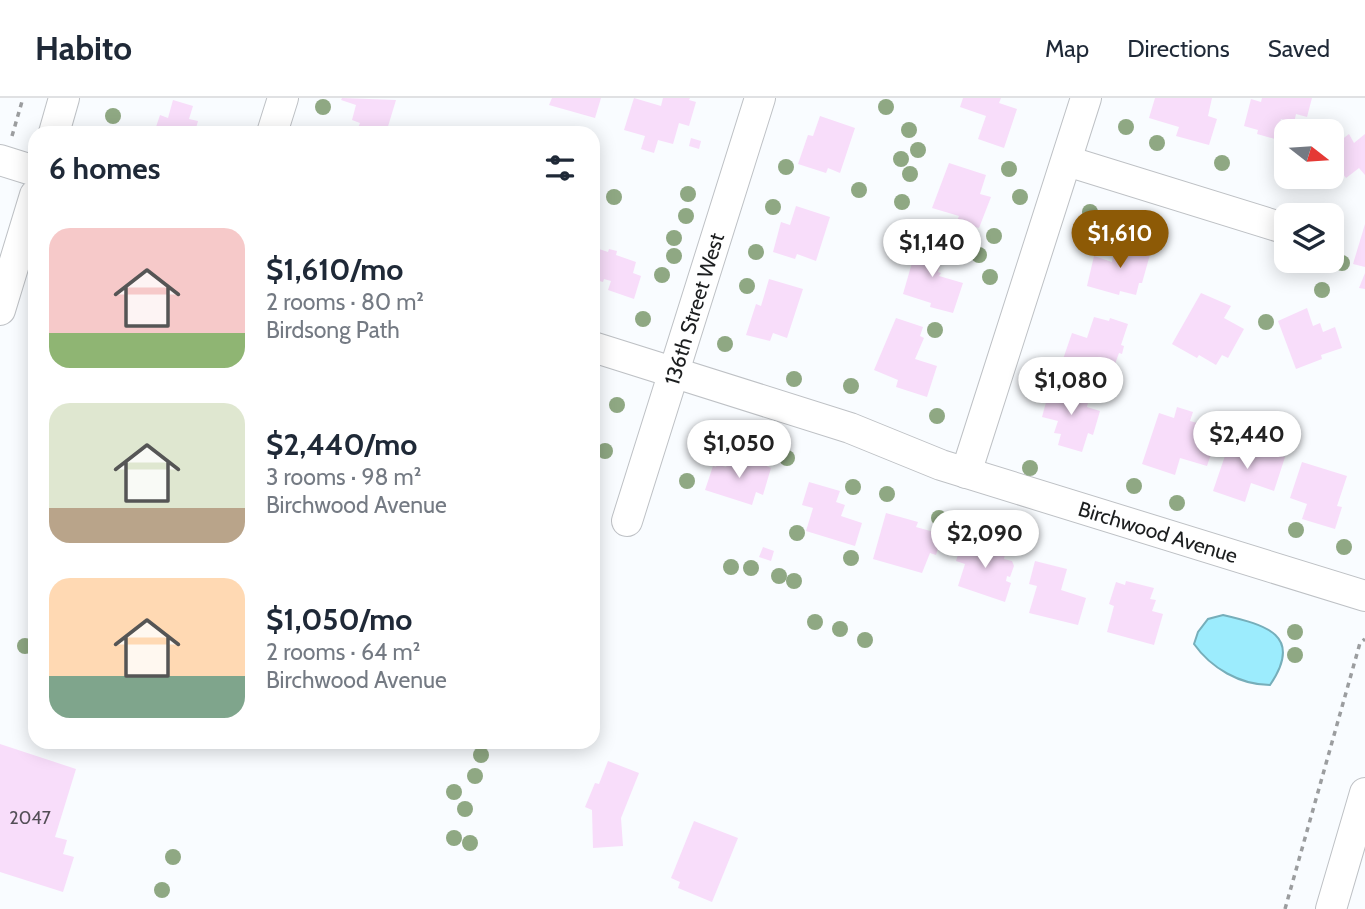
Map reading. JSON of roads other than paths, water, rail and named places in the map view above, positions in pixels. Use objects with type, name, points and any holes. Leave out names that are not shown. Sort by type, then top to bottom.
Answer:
[{"type":"street","points":[[56,126],[64,98]]},
{"type":"street","points":[[274,126],[283,98]]},
{"type":"street","name":"136th Street West","points":[[627,521],[760,98]]},
{"type":"street","points":[[966,473],[1086,98]]},
{"type":"street","points":[[0,160],[28,169]]},
{"type":"street","points":[[1067,161],[1274,225]]},
{"type":"street","points":[[0,310],[28,218]]},
{"type":"street","name":"Birchwood Avenue","points":[[600,349],[850,428],[913,455],[966,473],[1365,596]]},
{"type":"street","points":[[1331,909],[1365,793]]},
{"type":"water","points":[[1223,615],[1266,628],[1275,635],[1283,654],[1280,668],[1270,685],[1248,682],[1227,674],[1209,661],[1194,644],[1198,632],[1208,619]]}]
